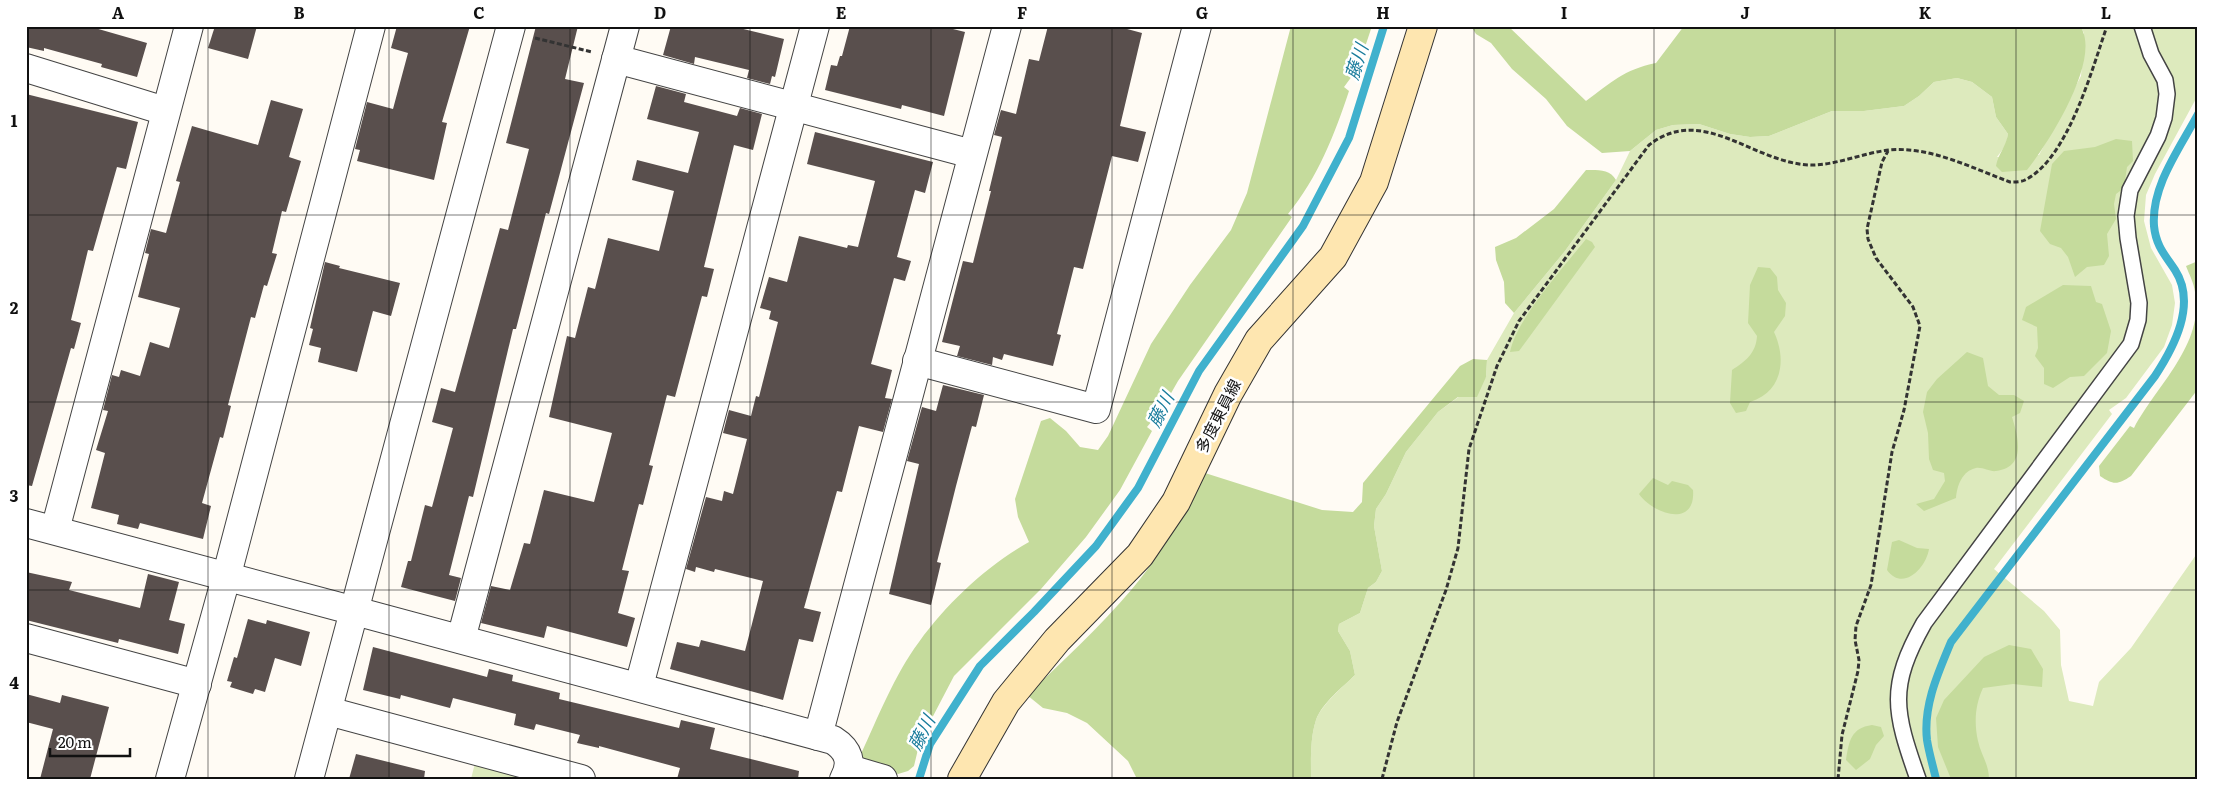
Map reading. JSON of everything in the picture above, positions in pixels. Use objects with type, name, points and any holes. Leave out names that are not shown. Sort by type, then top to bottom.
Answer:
[{"type":"main road","name":"多度東員線","points":[[962,779],[1006,702],[1057,640],[1140,554],[1176,502],[1228,394],[1259,340],[1333,257],[1374,182],[1423,26]]},
{"type":"street","points":[[56,530],[189,26]]},
{"type":"street","points":[[170,779],[226,578],[371,26]]},
{"type":"street","points":[[461,639],[625,26]]},
{"type":"street","points":[[639,686],[815,26]]},
{"type":"street","points":[[818,736],[1007,26]]},
{"type":"street","points":[[917,361],[1096,409],[1197,26]]},
{"type":"street","points":[[309,779],[510,29]]},
{"type":"street","points":[[616,59],[972,154]]},
{"type":"street","points":[[26,68],[165,112]]},
{"type":"street","points":[[26,523],[226,578],[639,686],[833,740],[846,750],[846,774],[883,779]]},
{"type":"street","points":[[26,638],[197,684]]},
{"type":"street","points":[[328,711],[581,779]]},
{"type":"lane","points":[[1918,779],[1905,743],[1897,693],[1900,672],[1911,647],[1924,622],[2131,344],[2138,320],[2139,303],[2126,216],[2130,190],[2158,136],[2164,118],[2167,94],[2165,80],[2151,54],[2142,26]]},
{"type":"path","points":[[1382,779],[1397,722],[1449,582],[1458,548],[1469,449],[1498,366],[1519,321],[1649,144],[1661,135],[1678,130],[1700,130],[1780,159],[1812,165],[1888,150],[1907,149],[1925,152],[2010,182],[2023,181],[2043,164],[2061,142],[2075,114],[2107,26]]},
{"type":"path","points":[[510,29],[616,59]]},
{"type":"path","points":[[1838,779],[1842,735],[1858,671],[1859,660],[1854,640],[1856,626],[1872,584],[1892,452],[1904,410],[1920,326],[1913,307],[1876,258],[1868,239],[1867,229],[1880,171],[1888,150]]},
{"type":"green space","points":[[1291,26],[1372,26],[1358,68],[1344,87],[1349,91],[1331,140],[1317,171],[1288,214],[1292,217],[1178,381],[1162,409],[1147,427],[1152,431],[1120,490],[1086,537],[1041,589],[954,676],[920,741],[914,766],[908,771],[898,774],[864,764],[861,754],[874,725],[910,654],[930,627],[969,586],[998,562],[1029,542],[1018,517],[1015,499],[1041,421],[1050,418],[1066,431],[1080,447],[1098,450],[1108,436],[1151,344],[1190,285],[1231,230],[1247,193]]},
{"type":"green space","points":[[1471,26],[1508,26],[1586,101],[1626,73],[1656,63],[1684,26],[2080,26],[2085,40],[2084,58],[2079,79],[2070,100],[2047,141],[2027,170],[2002,172],[1996,166],[2008,134],[1996,117],[1992,97],[1972,82],[1957,78],[1934,82],[1919,96],[1904,106],[1864,111],[1832,111],[1769,136],[1750,137],[1730,134],[1699,124],[1673,125],[1656,130],[1630,151],[1602,153],[1567,126],[1546,99],[1512,69],[1491,43],[1476,34]]},
{"type":"green space","points":[[2080,26],[2198,26],[2198,95],[2155,174],[2146,195],[2144,221],[2151,248],[2172,285],[2175,303],[2172,325],[2164,347],[2126,398],[2109,410],[2112,414],[1994,569],[2044,611],[2060,630],[2061,665],[2069,701],[2093,706],[2099,682],[2131,648],[2198,552],[2198,779],[1311,779],[1312,742],[1316,720],[1328,702],[1355,675],[1350,651],[1338,631],[1339,624],[1360,613],[1368,588],[1376,582],[1382,571],[1374,526],[1376,509],[1386,494],[1406,452],[1438,412],[1486,377],[1487,360],[1514,313],[1565,251],[1616,180],[1630,151],[1656,130],[1673,125],[1699,124],[1730,134],[1750,137],[1769,136],[1832,111],[1864,111],[1904,106],[1919,96],[1934,82],[1957,78],[1972,82],[1992,97],[1996,117],[2008,134],[2006,145],[1997,157],[2039,155],[2081,76],[2084,33]]},
{"type":"green space","points":[[2116,139],[2132,141],[2133,161],[2127,167],[2124,188],[2116,194],[2114,204],[2116,219],[2107,234],[2109,256],[2104,265],[2087,267],[2075,277],[2068,257],[2061,248],[2050,244],[2040,231],[2052,164],[2064,151],[2095,147]]},
{"type":"green space","points":[[1586,170],[1607,172],[1616,180],[1565,251],[1514,313],[1505,303],[1504,282],[1496,260],[1495,247],[1516,238],[1554,209]]},
{"type":"green space","points":[[1586,239],[1592,242],[1595,247],[1519,351],[1510,352],[1514,339],[1531,309]]},
{"type":"green space","points":[[2198,261],[2198,389],[2131,476],[2116,483],[2108,481],[2100,476],[2099,466],[2130,426],[2134,428],[2186,347],[2193,329],[2196,311],[2193,282],[2186,266]]},
{"type":"green space","points":[[1758,267],[1770,268],[1777,277],[1778,290],[1786,303],[1785,316],[1774,332],[1778,343],[1781,364],[1775,383],[1769,391],[1750,402],[1746,411],[1736,413],[1730,403],[1732,370],[1749,356],[1755,347],[1757,336],[1748,323],[1750,285]]},
{"type":"green space","points":[[2063,285],[2091,286],[2096,302],[2102,304],[2111,331],[2107,353],[2084,376],[2070,377],[2053,388],[2044,384],[2044,368],[2035,356],[2038,348],[2037,327],[2022,320],[2026,307]]},
{"type":"green space","points":[[1967,352],[1983,358],[1988,386],[1999,395],[2014,395],[2024,401],[2020,413],[2012,417],[2018,450],[2012,464],[2006,468],[1994,471],[1976,468],[1967,472],[1961,480],[1956,498],[1924,511],[1916,504],[1934,499],[1945,481],[1944,473],[1933,470],[1929,459],[1928,433],[1923,412],[1927,392],[1937,379]]},
{"type":"green space","points":[[1473,359],[1487,360],[1486,377],[1477,397],[1458,397],[1438,412],[1406,452],[1386,494],[1376,509],[1374,526],[1382,571],[1376,582],[1368,588],[1360,613],[1339,624],[1338,631],[1350,651],[1355,675],[1328,701],[1316,720],[1312,742],[1311,779],[1137,779],[1128,761],[1087,723],[1067,713],[1043,708],[1027,695],[1068,657],[1143,576],[1172,533],[1205,473],[1322,510],[1353,512],[1362,502],[1363,483],[1460,366]]},
{"type":"green space","points":[[1653,478],[1668,485],[1672,481],[1688,485],[1693,490],[1692,502],[1688,510],[1681,514],[1663,512],[1654,508],[1646,501],[1639,494]]},
{"type":"green space","points":[[1899,540],[1917,548],[1929,549],[1919,570],[1907,578],[1900,579],[1893,576],[1887,570],[1892,542]]},
{"type":"green space","points":[[2009,645],[2031,649],[2043,669],[2042,687],[2013,684],[1983,688],[1977,707],[1976,728],[1979,746],[1988,769],[1989,779],[1951,779],[1938,747],[1936,718],[1944,700],[1984,657]]},
{"type":"green space","points":[[1872,725],[1881,727],[1884,736],[1876,745],[1870,759],[1856,770],[1846,760],[1850,741],[1855,732]]},
{"type":"green space","points":[[475,763],[532,779],[471,779]]},
{"type":"building","points":[[26,26],[88,26],[147,43],[137,77],[101,67],[102,64],[44,48],[44,51],[26,47]]},
{"type":"building","points":[[215,26],[257,26],[248,59],[208,48]]},
{"type":"building","points":[[397,26],[470,26],[442,122],[447,123],[434,180],[357,161],[360,150],[355,149],[367,102],[393,109],[408,53],[391,48]]},
{"type":"building","points":[[536,26],[578,26],[565,79],[584,83],[549,214],[546,213],[516,329],[513,329],[473,497],[469,496],[449,575],[461,578],[455,601],[401,587],[408,561],[411,561],[425,505],[432,507],[453,428],[432,422],[441,388],[455,392],[500,228],[508,230],[529,149],[506,143]]},
{"type":"building","points":[[671,26],[731,26],[784,39],[775,77],[772,76],[770,84],[747,78],[749,70],[695,57],[694,64],[663,55]]},
{"type":"building","points":[[850,26],[941,26],[965,32],[944,116],[902,105],[901,109],[825,90],[831,65],[837,66],[840,56],[842,56]]},
{"type":"building","points":[[1048,26],[1116,26],[1142,33],[1120,126],[1146,132],[1138,162],[1112,156],[1083,269],[1074,267],[1057,334],[1061,335],[1053,366],[1004,354],[1002,360],[993,357],[992,365],[957,356],[960,346],[942,342],[963,261],[973,263],[1002,137],[994,135],[1001,110],[1016,114],[1029,59],[1039,61]]},
{"type":"building","points":[[656,86],[686,94],[684,102],[737,116],[740,108],[762,114],[753,150],[734,145],[704,267],[714,269],[707,297],[702,296],[675,397],[667,395],[649,465],[653,466],[643,505],[639,504],[622,570],[629,571],[618,613],[635,618],[627,647],[547,626],[544,638],[481,623],[491,586],[510,590],[524,543],[530,544],[544,490],[594,502],[612,433],[549,417],[567,336],[575,338],[588,287],[595,289],[608,238],[659,251],[674,191],[632,180],[637,160],[688,173],[699,132],[647,119]]},
{"type":"building","points":[[26,94],[138,122],[126,169],[117,167],[93,251],[88,250],[71,320],[81,323],[74,349],[71,348],[32,486],[26,485]]},
{"type":"building","points":[[271,100],[303,109],[289,157],[301,161],[286,212],[282,211],[272,253],[277,254],[267,286],[264,285],[255,318],[251,317],[228,405],[231,406],[223,438],[220,437],[202,503],[211,506],[203,539],[140,523],[138,529],[117,524],[119,515],[91,508],[105,453],[96,450],[108,411],[103,410],[112,375],[119,377],[121,370],[140,376],[150,342],[169,348],[180,308],[138,297],[149,254],[145,253],[151,229],[166,233],[180,182],[176,181],[192,126],[258,145]]},
{"type":"building","points":[[815,132],[933,162],[925,193],[915,190],[897,257],[911,261],[905,281],[894,278],[871,364],[892,370],[885,398],[892,399],[883,432],[859,426],[842,492],[837,491],[804,608],[821,612],[813,642],[799,639],[783,700],[670,669],[677,642],[699,647],[701,640],[745,651],[763,581],[715,569],[714,572],[696,567],[695,572],[686,569],[706,497],[722,501],[724,491],[733,494],[747,439],[723,433],[729,410],[751,416],[756,396],[759,397],[778,322],[769,319],[771,311],[760,308],[769,277],[787,282],[799,236],[847,248],[848,245],[858,247],[875,181],[807,164]]},
{"type":"building","points":[[325,262],[340,266],[339,268],[400,283],[391,316],[373,311],[357,372],[318,362],[321,348],[309,345],[313,329],[310,328]]},
{"type":"building","points":[[943,385],[984,395],[976,427],[972,426],[956,486],[937,562],[941,563],[931,605],[889,594],[919,464],[907,461],[922,407],[936,411]]},
{"type":"building","points":[[26,572],[72,582],[69,590],[140,608],[148,574],[179,582],[169,620],[185,624],[178,654],[119,639],[118,643],[26,620]]},
{"type":"building","points":[[248,619],[266,624],[267,620],[310,632],[301,666],[275,658],[265,692],[255,689],[253,694],[230,687],[232,682],[227,681],[234,657],[237,658]]},
{"type":"building","points":[[373,647],[487,677],[489,669],[513,675],[512,681],[560,693],[559,699],[679,728],[681,720],[715,728],[710,749],[799,771],[798,779],[677,779],[680,768],[599,746],[599,748],[577,743],[580,735],[536,724],[534,730],[514,725],[516,714],[453,698],[450,708],[401,695],[400,699],[363,690]]},
{"type":"building","points":[[26,694],[60,703],[62,695],[109,707],[90,779],[40,779],[53,729],[26,722]]},
{"type":"building","points":[[356,754],[425,771],[424,779],[349,779]]},
{"type":"waterway","name":"藤川","points":[[919,779],[930,744],[980,666],[1096,546],[1138,488],[1199,371],[1303,226],[1349,138],[1384,26]]},
{"type":"waterway","points":[[1936,779],[1927,740],[1927,715],[1929,702],[1951,642],[2155,376],[2175,339],[2180,325],[2184,297],[2181,283],[2175,270],[2157,239],[2154,226],[2154,211],[2157,196],[2168,168],[2198,114]]}]
